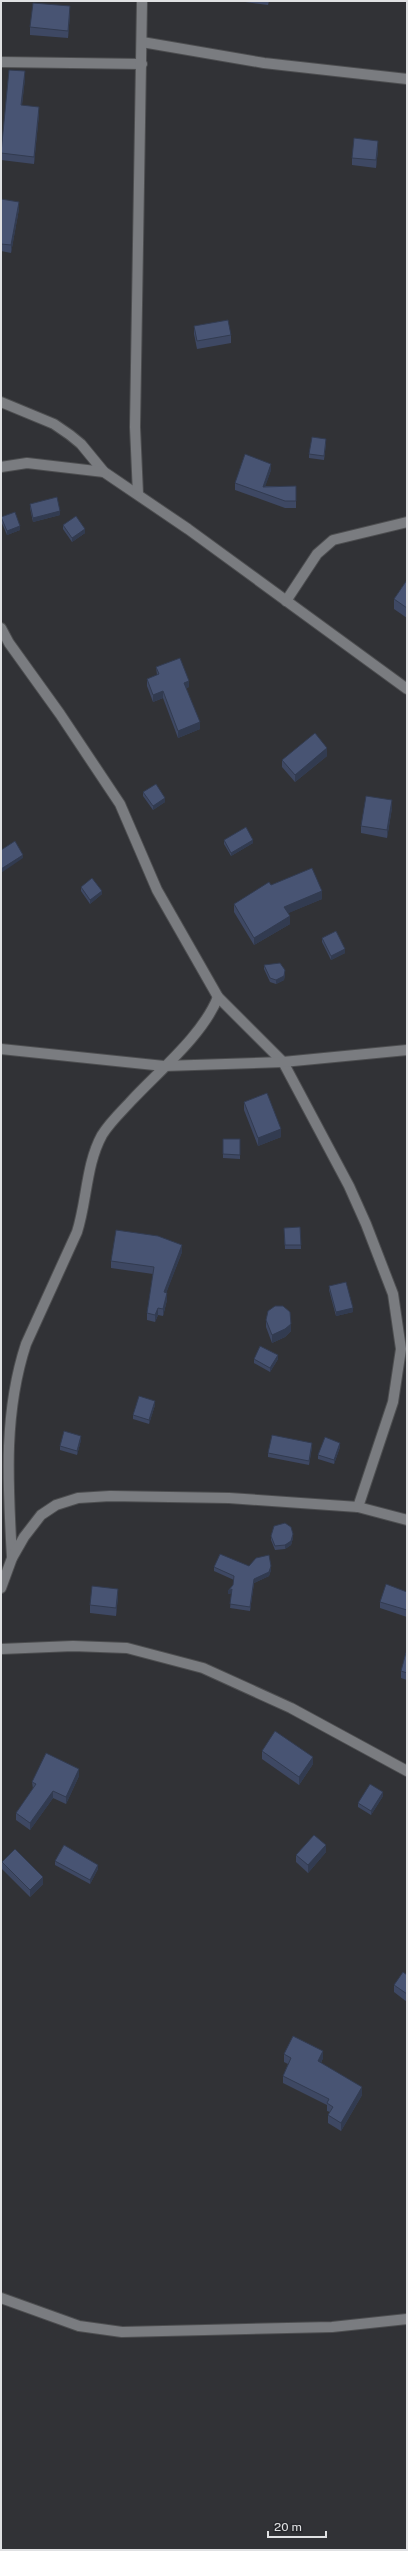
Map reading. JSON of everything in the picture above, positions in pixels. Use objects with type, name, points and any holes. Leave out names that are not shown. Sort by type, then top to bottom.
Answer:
[{"type":"street","points":[[138,494],[135,427],[142,1]]},
{"type":"street","points":[[142,42],[264,63],[407,78]]},
{"type":"street","points":[[1,62],[142,64]]},
{"type":"street","points":[[1,402],[54,424],[70,435],[81,444],[104,472],[138,494],[407,689]]},
{"type":"street","points":[[1,467],[27,462],[104,472]]},
{"type":"street","points":[[286,601],[317,554],[333,540],[407,522]]},
{"type":"street","points":[[1,628],[8,643],[60,714],[120,804],[157,890],[218,997],[283,1062],[349,1186],[392,1294],[401,1350],[393,1402],[358,1507]]},
{"type":"street","points":[[12,1558],[7,1447],[10,1418],[20,1362],[26,1344],[77,1232],[83,1212],[92,1161],[102,1135],[116,1116],[208,1018],[218,997]]},
{"type":"street","points":[[1,1048],[164,1066],[283,1062],[407,1050]]},
{"type":"street","points":[[1,1588],[12,1558],[24,1537],[41,1515],[56,1505],[78,1498],[110,1496],[229,1498],[358,1507],[407,1520]]},
{"type":"street","points":[[1,1649],[73,1646],[127,1648],[204,1668],[291,1708],[407,1771]]},
{"type":"street","points":[[1,2298],[79,2326],[122,2332],[332,2327],[407,2319]]},
{"type":"building","points":[[33,3],[70,6],[68,31],[30,27]]},
{"type":"building","points":[[9,70],[25,71],[21,105],[39,107],[34,157],[1,153]]},
{"type":"building","points":[[354,138],[378,141],[376,160],[352,158]]},
{"type":"building","points":[[1,199],[19,202],[11,245],[1,244]]},
{"type":"building","points":[[228,320],[231,335],[197,341],[194,326]]},
{"type":"building","points":[[312,437],[326,439],[324,456],[309,454]]},
{"type":"building","points":[[245,454],[271,464],[263,487],[296,486],[296,501],[285,501],[235,483]]},
{"type":"building","points":[[57,497],[60,511],[33,518],[30,504]]},
{"type":"building","points":[[15,512],[20,526],[7,531],[1,517]]},
{"type":"building","points":[[76,516],[85,529],[72,538],[63,525]]},
{"type":"building","points":[[407,580],[407,608],[394,599]]},
{"type":"building","points":[[180,658],[189,681],[184,683],[200,722],[178,731],[163,691],[153,695],[147,679],[159,674],[156,667]]},
{"type":"building","points":[[315,733],[327,748],[295,775],[282,760]]},
{"type":"building","points":[[156,784],[165,798],[153,806],[143,792]]},
{"type":"building","points":[[366,796],[392,800],[387,830],[361,826]]},
{"type":"building","points":[[246,827],[253,840],[231,853],[224,840]]},
{"type":"building","points":[[15,841],[23,855],[1,869],[1,850]]},
{"type":"building","points":[[312,868],[322,891],[284,907],[290,916],[254,938],[234,904],[269,882],[271,885]]},
{"type":"building","points":[[92,878],[102,891],[90,900],[81,887]]},
{"type":"building","points":[[336,931],[345,949],[331,956],[322,938]]},
{"type":"building","points":[[280,963],[285,970],[284,976],[276,980],[270,978],[264,965]]},
{"type":"building","points":[[267,1093],[281,1129],[258,1138],[244,1102]]},
{"type":"building","points":[[223,1139],[240,1139],[240,1155],[223,1154]]},
{"type":"building","points":[[300,1227],[301,1245],[285,1245],[284,1228]]},
{"type":"building","points":[[116,1230],[158,1236],[182,1245],[164,1292],[167,1293],[163,1309],[158,1308],[155,1315],[147,1313],[154,1267],[111,1261]]},
{"type":"building","points":[[346,1282],[353,1308],[336,1312],[329,1286]]},
{"type":"building","points":[[275,1306],[283,1306],[290,1312],[291,1324],[285,1329],[272,1335],[266,1320],[268,1311]]},
{"type":"building","points":[[260,1346],[278,1355],[270,1368],[254,1359]]},
{"type":"building","points":[[139,1396],[155,1401],[149,1420],[133,1415]]},
{"type":"building","points":[[64,1431],[81,1436],[77,1451],[60,1446]]},
{"type":"building","points":[[272,1435],[312,1443],[309,1461],[268,1453]]},
{"type":"building","points":[[325,1437],[340,1443],[334,1460],[318,1455]]},
{"type":"building","points":[[285,1523],[291,1527],[293,1534],[291,1541],[285,1545],[275,1546],[271,1536],[274,1526]]},
{"type":"building","points":[[220,1554],[249,1566],[256,1558],[269,1555],[271,1566],[269,1572],[254,1579],[250,1607],[230,1604],[232,1589],[228,1591],[233,1585],[234,1576],[214,1567]]},
{"type":"building","points":[[386,1584],[407,1592],[407,1610],[380,1602]]},
{"type":"building","points":[[92,1586],[118,1589],[116,1608],[90,1605]]},
{"type":"building","points":[[407,1649],[407,1673],[401,1671]]},
{"type":"building","points":[[275,1731],[313,1757],[299,1777],[262,1751]]},
{"type":"building","points":[[46,1753],[79,1769],[66,1797],[53,1791],[30,1823],[16,1813],[36,1784],[32,1782]]},
{"type":"building","points":[[370,1784],[383,1792],[371,1811],[358,1803]]},
{"type":"building","points":[[314,1835],[326,1845],[308,1865],[296,1855]]},
{"type":"building","points":[[64,1845],[98,1865],[90,1880],[55,1861]]},
{"type":"building","points":[[15,1849],[43,1877],[30,1890],[2,1862]]},
{"type":"building","points":[[403,1972],[407,1975],[407,1994],[394,1985]]},
{"type":"building","points":[[293,2036],[323,2051],[318,2061],[362,2087],[341,2123],[328,2115],[333,2107],[327,2103],[329,2099],[283,2076],[291,2058],[284,2054]]}]
